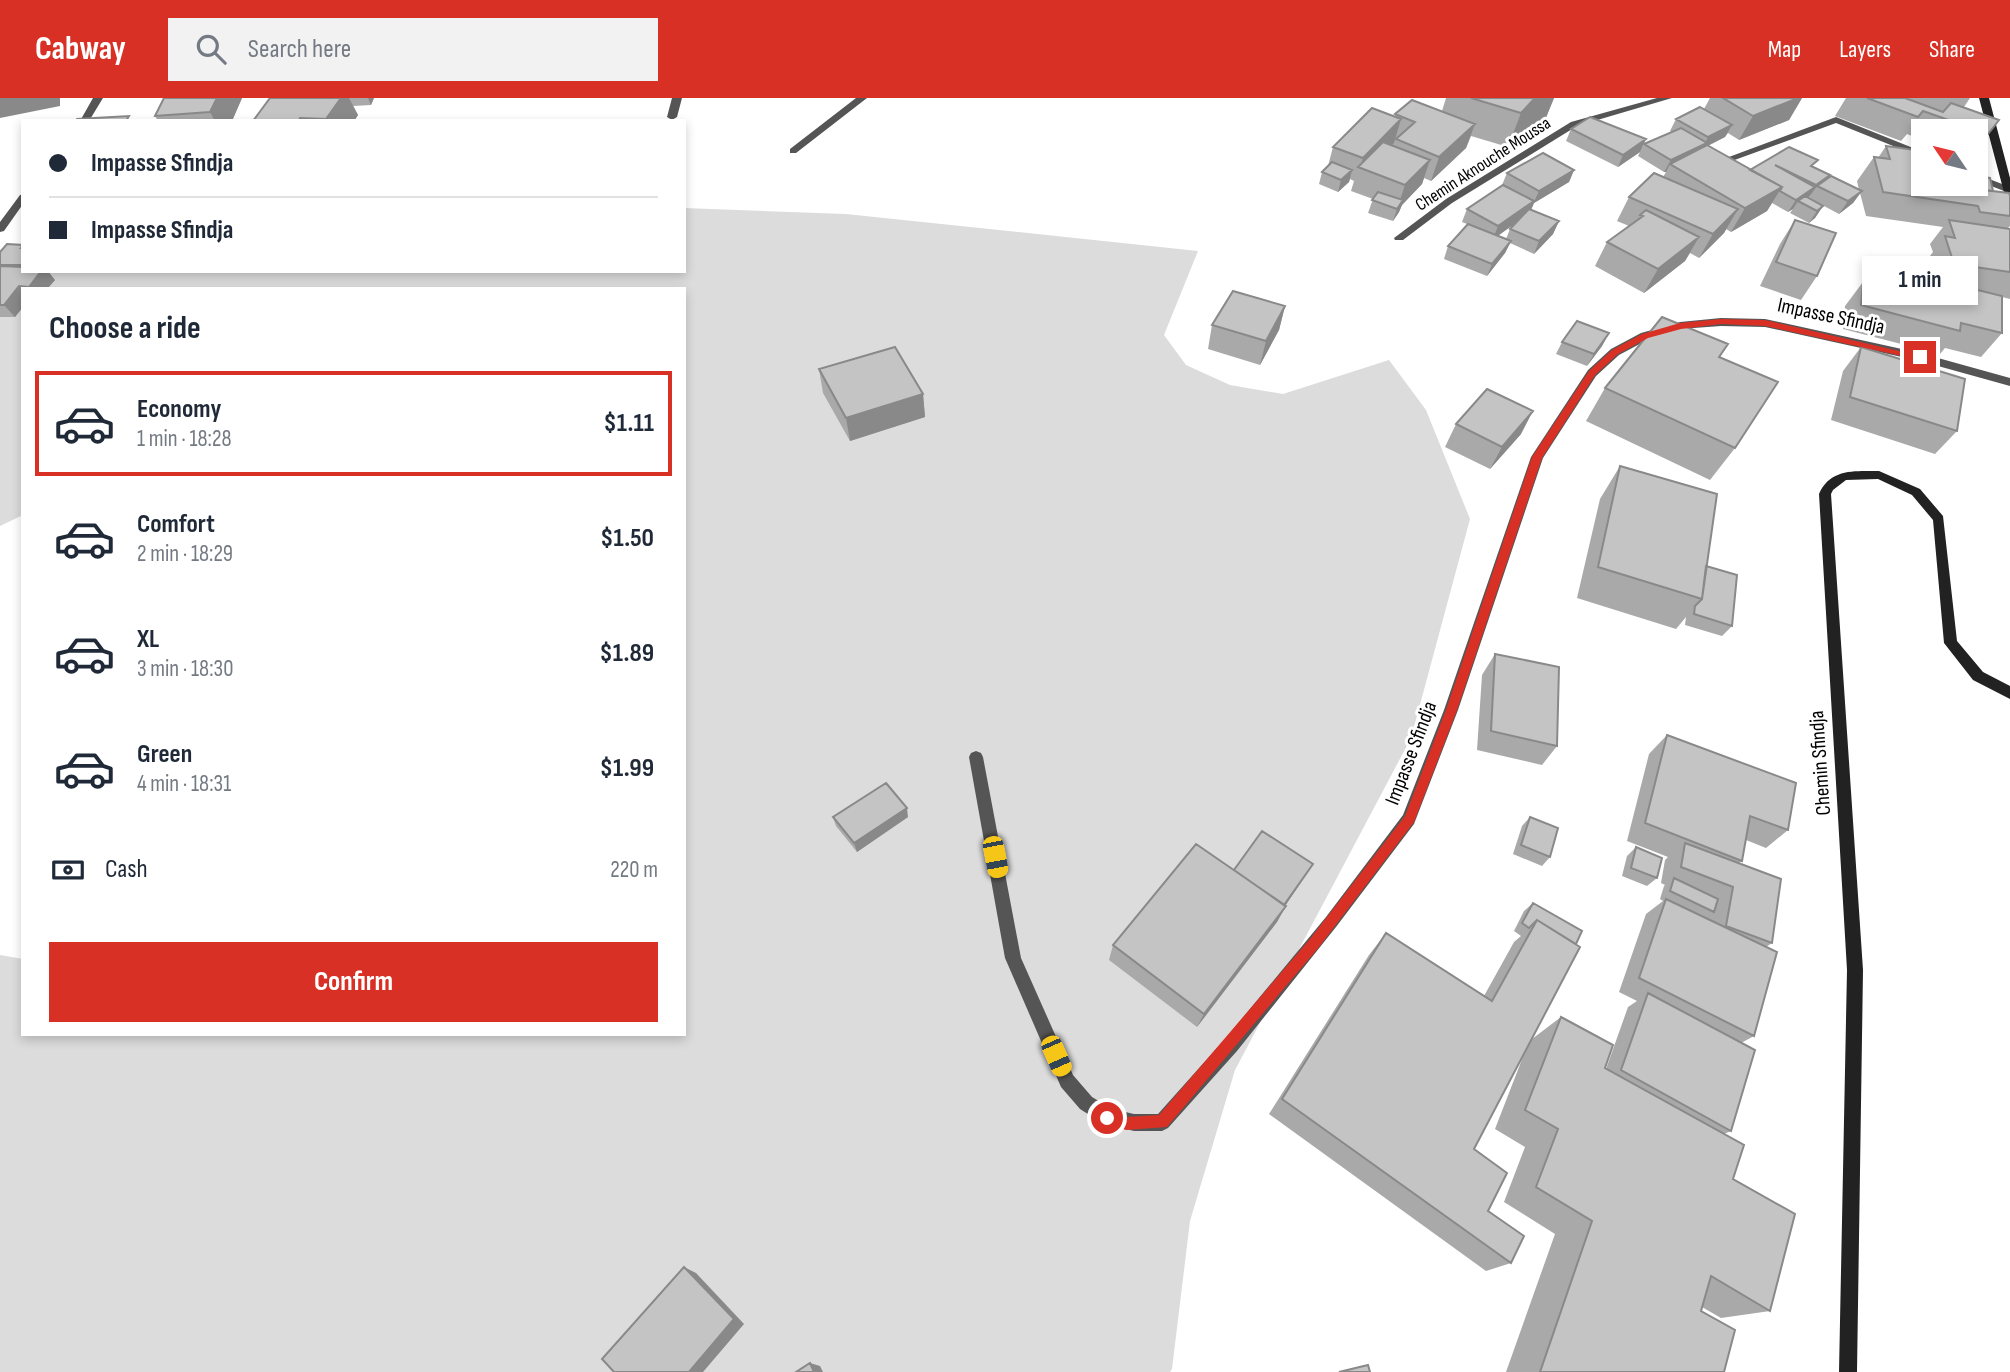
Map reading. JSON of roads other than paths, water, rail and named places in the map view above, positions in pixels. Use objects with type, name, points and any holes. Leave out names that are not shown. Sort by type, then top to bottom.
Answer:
[{"type":"street","points":[[85,119],[98,98]]},
{"type":"street","points":[[672,117],[677,98]]},
{"type":"street","points":[[793,151],[862,98]]},
{"type":"street","name":"Chemin Aknouche Moussa","points":[[1399,238],[1449,201],[1574,124],[1667,98]]},
{"type":"street","points":[[1984,98],[2009,193]]},
{"type":"street","points":[[1715,164],[1836,120],[1911,150]]},
{"type":"street","points":[[1988,183],[2009,193]]},
{"type":"street","points":[[0,229],[21,200]]},
{"type":"street","name":"Impasse Sfindja","points":[[976,757],[1013,958],[1067,1081],[1078,1096],[1107,1118],[1126,1124],[1163,1122],[1314,943],[1409,819],[1451,710],[1537,457],[1592,373],[1615,352],[1645,336],[1680,326],[1721,322],[1765,323],[1920,357],[2010,382]]},
{"type":"street","name":"Chemin Sfindja","points":[[1848,1372],[1855,970],[1828,578],[1825,494],[1834,481],[1853,474],[1879,475],[1905,485],[1935,510],[1940,519],[1951,643],[1978,676],[2010,693]]}]
